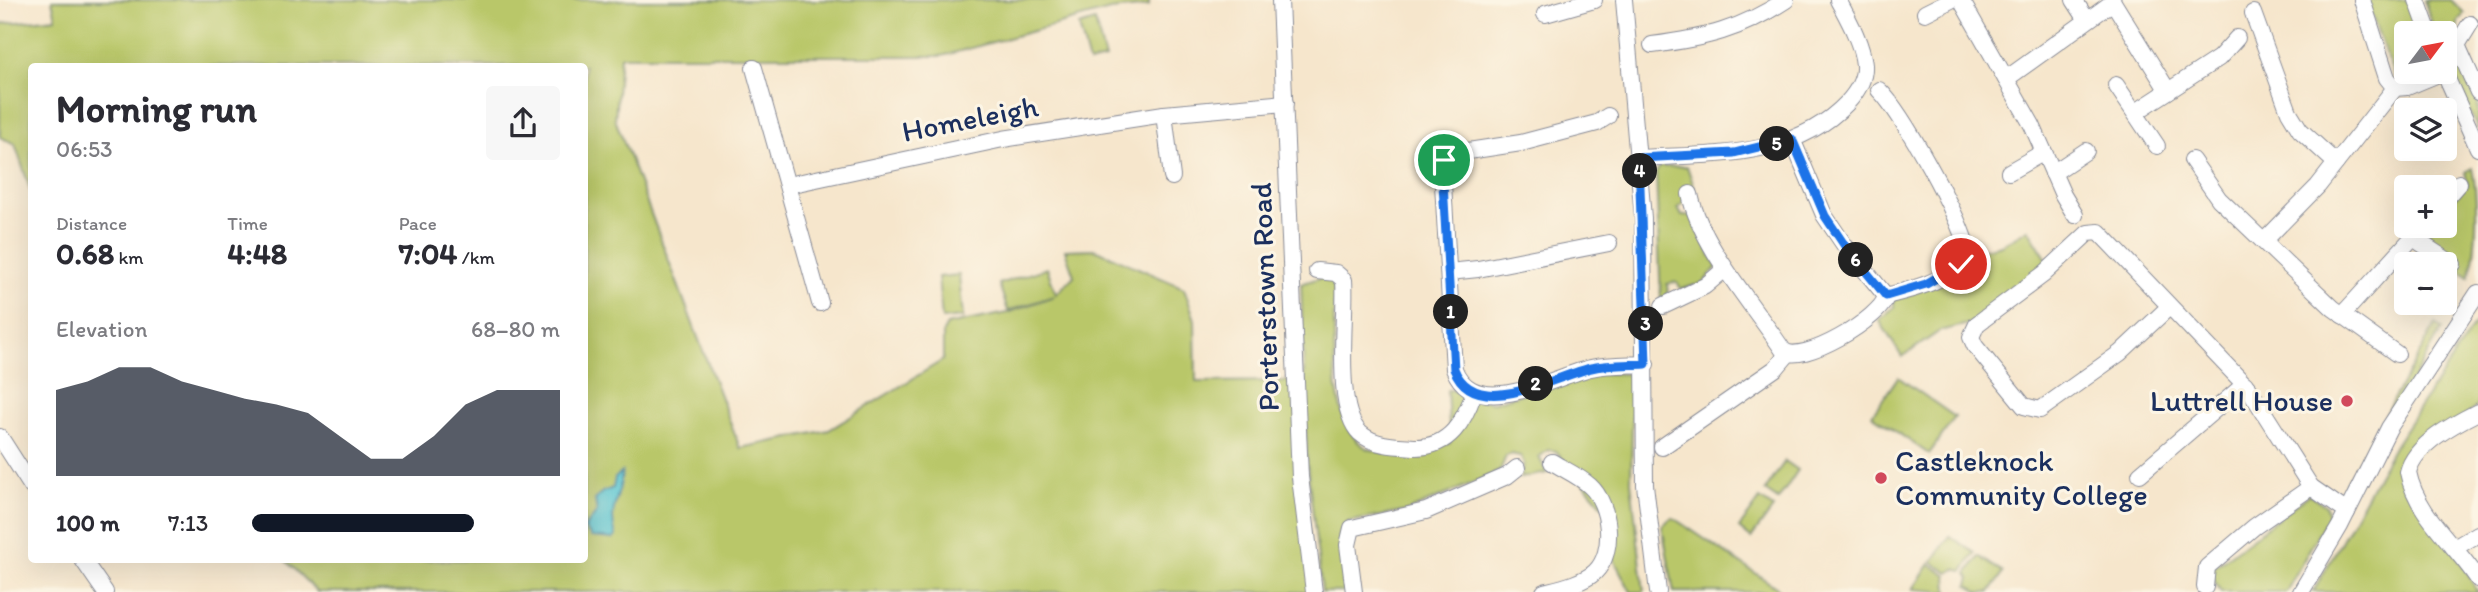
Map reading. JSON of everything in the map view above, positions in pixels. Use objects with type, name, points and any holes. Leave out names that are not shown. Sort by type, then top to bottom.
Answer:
[{"type":"street","name":"Porterstown Road","points":[[1280,0],[1300,477],[1314,592]]},
{"type":"street","points":[[1545,14],[1594,0]]},
{"type":"street","points":[[1624,0],[1639,158],[1646,364],[1645,485],[1658,592]]},
{"type":"street","points":[[1653,45],[1709,37],[1727,31],[1745,24],[1786,0]]},
{"type":"street","points":[[1639,158],[1734,153],[1792,139],[1835,114],[1861,82],[1863,61],[1838,0]]},
{"type":"street","points":[[1925,13],[1951,0]]},
{"type":"street","points":[[1961,0],[2006,79],[2075,215]]},
{"type":"street","points":[[2074,0],[2087,20]]},
{"type":"street","points":[[2362,0],[2387,78],[2395,88]]},
{"type":"street","points":[[2417,0],[2425,21]]},
{"type":"street","points":[[2006,79],[2113,1],[2168,90]]},
{"type":"street","points":[[2253,13],[2289,112],[2300,130],[2336,163]]},
{"type":"street","points":[[2470,24],[2457,45],[2478,92]]},
{"type":"street","points":[[2136,113],[2219,58],[2237,38]]},
{"type":"street","points":[[754,68],[820,303]]},
{"type":"street","points":[[2264,241],[2336,163],[2395,88],[2414,84]]},
{"type":"street","points":[[2451,84],[2473,124],[2478,148]]},
{"type":"street","points":[[2116,85],[2157,146]]},
{"type":"street","points":[[1662,447],[1774,370],[1787,355],[1808,353],[1858,325],[1881,307],[1886,296],[1918,287],[1961,264],[1967,250],[1919,149],[1890,101],[1879,90]]},
{"type":"street","name":"Homeleigh","points":[[788,186],[1003,139],[1164,114],[1285,103]]},
{"type":"street","points":[[1164,114],[1172,177]]},
{"type":"street","points":[[1608,116],[1580,129],[1521,143],[1455,153],[1447,158],[1442,167],[1454,369],[1459,380],[1475,393],[1493,396],[1595,367],[1646,364]]},
{"type":"street","points":[[1792,139],[1825,216],[1845,246],[1886,296]]},
{"type":"street","points":[[2053,173],[2086,151]]},
{"type":"street","points":[[2009,172],[2044,152]]},
{"type":"street","points":[[2192,160],[2220,200],[2342,316],[2397,354]]},
{"type":"street","points":[[1688,203],[1726,269],[1787,355]]},
{"type":"street","points":[[2169,307],[2120,353],[2040,410],[2024,405],[1975,346],[1971,337],[1974,329],[2085,236],[2095,232],[2105,237],[2245,384],[2267,413],[2311,487],[2347,512]]},
{"type":"street","points":[[2342,316],[2413,238]]},
{"type":"street","points":[[2424,238],[2439,252]]},
{"type":"street","points":[[1449,272],[1478,269],[1609,243]]},
{"type":"street","points":[[1671,296],[1705,286],[1726,269]]},
{"type":"street","points":[[1317,271],[1336,273],[1344,280],[1341,335],[1345,389],[1350,417],[1359,432],[1373,442],[1395,446],[1420,447],[1442,442],[1455,431],[1475,393]]},
{"type":"street","points":[[2301,592],[2347,512],[2389,428],[2478,293]]},
{"type":"street","points":[[2140,474],[2245,384]]},
{"type":"street","points":[[2478,412],[2456,424],[2420,452],[2408,472],[2415,492],[2429,516],[2456,547],[2478,579]]},
{"type":"street","points":[[0,437],[28,482]]},
{"type":"street","points":[[1544,592],[1593,574],[1603,561],[1607,535],[1602,503],[1592,487],[1552,462]]},
{"type":"street","points":[[1354,592],[1348,545],[1352,528],[1426,511],[1507,476],[1517,468]]},
{"type":"street","points":[[2205,587],[2207,567],[2223,551],[2311,487]]},
{"type":"street","points":[[2456,547],[2478,534]]},
{"type":"street","points":[[85,563],[106,592]]},
{"type":"green space","points":[[52,0],[1149,0],[1149,6],[1110,10],[942,56],[620,56],[615,119],[740,448],[829,430],[943,360],[943,332],[947,325],[1007,313],[1054,296],[1008,311],[999,284],[1047,268],[1056,294],[1074,276],[1065,250],[1095,249],[1184,288],[1195,320],[1196,382],[1296,381],[1314,592],[317,592],[288,563],[588,563],[588,63],[28,63],[28,183],[15,144],[0,137],[0,24],[56,18]]},
{"type":"green space","points":[[2366,0],[2411,0],[2418,21],[2394,21],[2394,76]]},
{"type":"green space","points":[[2424,0],[2451,0],[2464,13],[2458,22],[2457,33],[2457,21],[2431,21]]},
{"type":"green space","points":[[1095,21],[1105,59],[1089,63],[1079,26]]},
{"type":"green space","points":[[2457,60],[2478,100],[2478,130],[2457,84]]},
{"type":"green space","points":[[1687,166],[1694,187],[1685,192],[1685,202],[1678,208],[1682,216],[1691,216],[1717,267],[1703,283],[1681,289],[1677,282],[1667,284],[1668,295],[1661,302],[1656,172],[1660,167]]},
{"type":"green space","points":[[2472,168],[2475,193],[2474,252],[2469,277],[2457,268],[2461,260],[2457,258],[2457,252],[2448,252],[2428,240],[2457,238],[2457,195],[2468,185],[2465,172]]},
{"type":"green space","points":[[2028,229],[2050,264],[1972,323],[1940,331],[1902,357],[1879,320],[1894,307],[1894,300],[1972,252],[2001,245]]},
{"type":"green space","points":[[959,275],[963,317],[942,319],[938,277]]},
{"type":"green space","points":[[1322,277],[1334,282],[1335,373],[1345,421],[1355,438],[1369,449],[1399,452],[1450,443],[1447,390],[1494,402],[1589,373],[1633,374],[1631,482],[1644,592],[1631,592],[1611,554],[1610,514],[1556,451],[1548,450],[1539,457],[1547,473],[1520,478],[1524,463],[1520,456],[1511,454],[1506,456],[1500,471],[1408,511],[1348,522],[1339,533],[1348,592],[1322,592],[1307,464],[1301,284]]},
{"type":"green space","points":[[2478,319],[2478,406],[2404,462],[2478,592],[2313,592],[2395,445]]},
{"type":"green space","points":[[2436,324],[2442,329],[2351,487],[2342,490]]},
{"type":"green space","points":[[1898,377],[1955,417],[1929,454],[1872,415]]},
{"type":"green space","points":[[1785,461],[1798,470],[1778,500],[1765,491]]},
{"type":"green space","points":[[2309,494],[2326,506],[2328,516],[2286,592],[2221,592],[2211,575],[2213,568]]},
{"type":"green space","points":[[1760,499],[1773,508],[1751,538],[1739,528]]},
{"type":"green space","points":[[1672,517],[1783,592],[1674,592],[1662,526]]},
{"type":"green space","points":[[1950,536],[1975,553],[1963,571],[1955,569],[1949,573],[1932,562]]},
{"type":"green space","points":[[1979,556],[2003,573],[1990,592],[1979,592],[1968,585],[1970,578],[1967,574]]},
{"type":"green space","points":[[1930,564],[1947,576],[1948,592],[1913,589]]},
{"type":"water","points":[[622,472],[613,518],[616,536],[613,539],[591,537],[588,523],[597,512],[595,500],[602,492],[613,488],[615,478]]},
{"type":"place","name":"Luttrell House","points":[[2347,401]]},
{"type":"place","name":"Castleknock Community College","points":[[1881,478]]},
{"type":"route","points":[[1444,160],[1442,167],[1454,369],[1459,380],[1475,393],[1499,395],[1595,367],[1646,364],[1646,301],[1639,158],[1734,153],[1792,139],[1806,177],[1825,216],[1845,246],[1886,296],[1926,284],[1961,264]]}]
